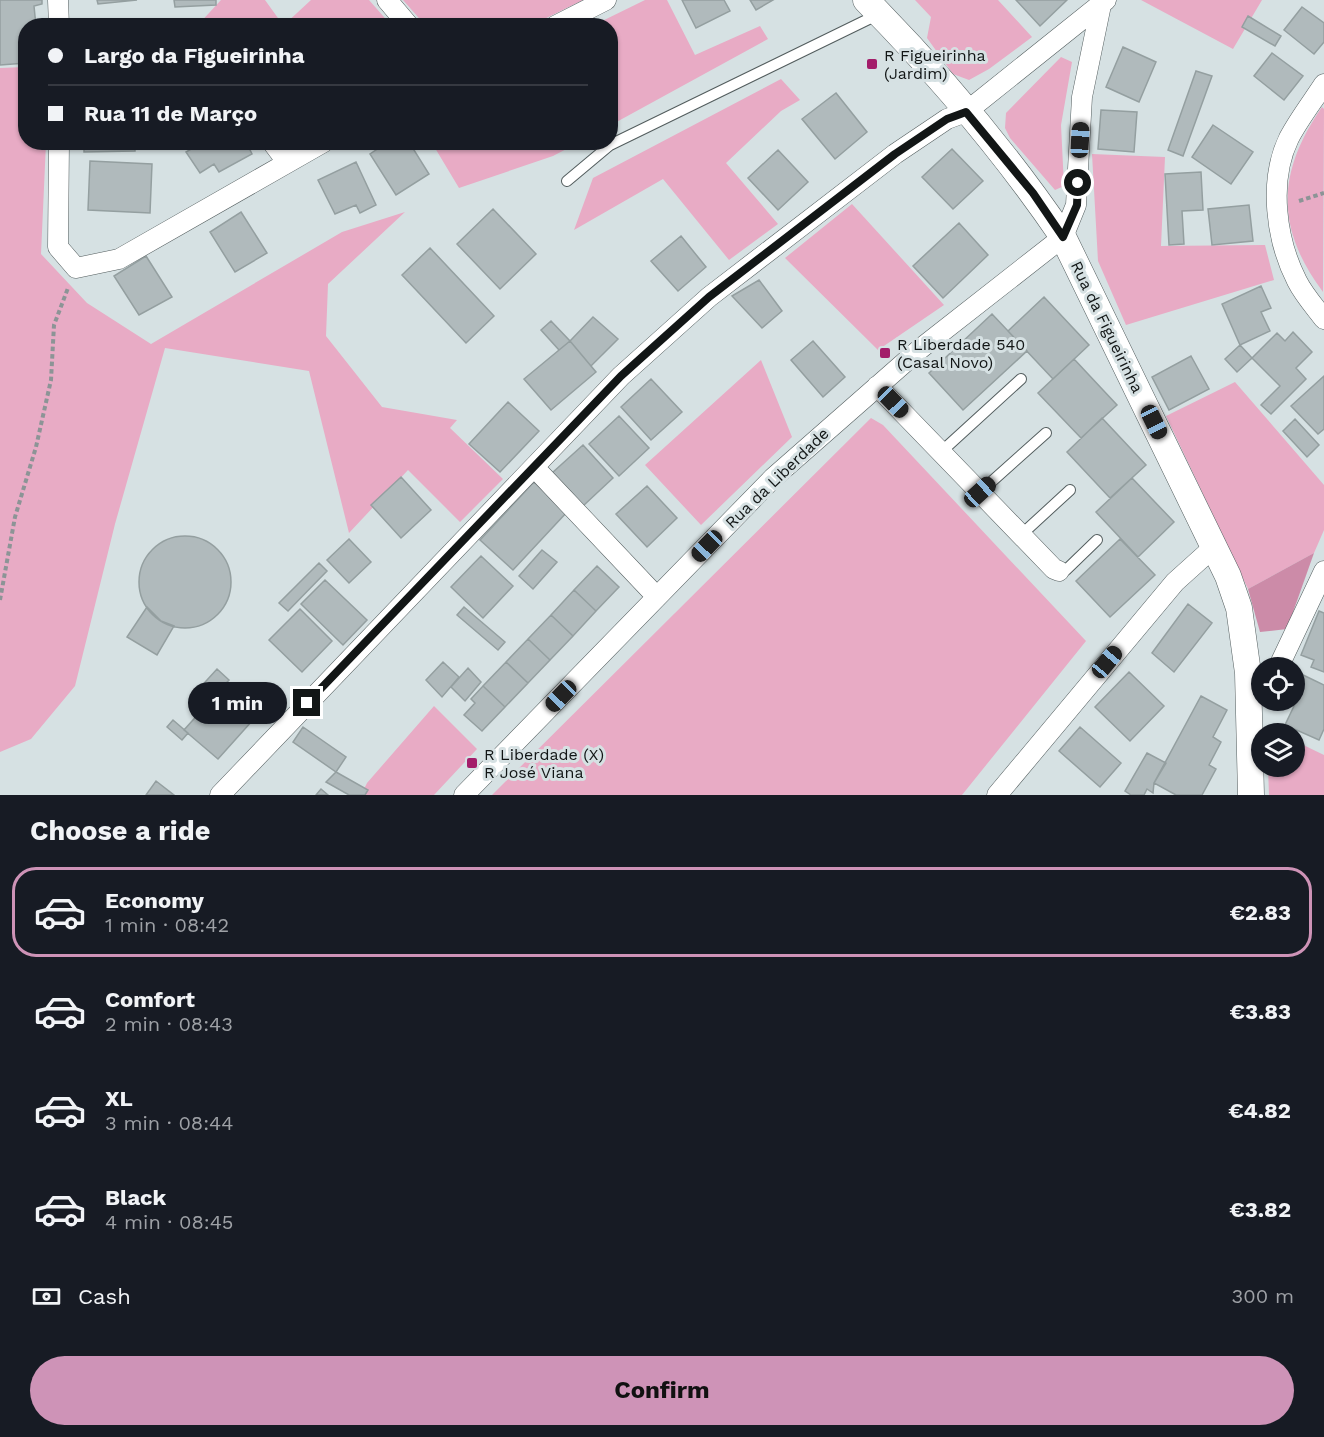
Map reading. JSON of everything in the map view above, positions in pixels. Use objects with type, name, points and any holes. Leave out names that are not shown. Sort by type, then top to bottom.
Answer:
[{"type":"street","points":[[58,0],[59,18]]},
{"type":"street","points":[[387,0],[402,18]]},
{"type":"street","points":[[571,18],[606,0]]},
{"type":"street","points":[[228,792],[621,376],[709,297],[895,154],[947,119],[966,112],[1103,2]]},
{"type":"street","points":[[1063,237],[1077,205],[1082,97],[1103,2]]},
{"type":"street","name":"Rua da Figueirinha","points":[[873,7],[966,112],[1033,193],[1063,237],[1215,546],[1239,608],[1256,712],[1251,795]]},
{"type":"street","points":[[1324,84],[1289,139],[1278,172],[1278,206],[1284,246],[1298,282],[1324,318]]},
{"type":"street","points":[[59,150],[58,246],[76,268],[119,259],[309,150]]},
{"type":"street","points":[[278,150],[287,162]]},
{"type":"street","name":"Rua da Liberdade","points":[[464,795],[773,478],[876,386],[1063,237]]},
{"type":"street","points":[[876,386],[1054,569],[1059,571]]},
{"type":"street","points":[[534,467],[657,597]]},
{"type":"street","points":[[997,795],[1168,591],[1196,561],[1215,546]]},
{"type":"street","points":[[1283,657],[1324,572]]},
{"type":"lane","points":[[618,141],[873,7]]},
{"type":"lane","points":[[567,181],[604,150]]},
{"type":"lane","points":[[942,452],[1022,379]]},
{"type":"lane","points":[[980,492],[1046,433]]},
{"type":"lane","points":[[1021,535],[1070,490]]},
{"type":"lane","points":[[1059,571],[1066,570],[1096,540]]},
{"type":"path","points":[[0,600],[15,517],[36,447],[51,380],[54,325],[76,268]]},
{"type":"shaded area","points":[[221,0],[265,0],[278,18],[204,18]]},
{"type":"shaded area","points":[[311,0],[369,0],[385,18],[292,18]]},
{"type":"shaded area","points":[[403,0],[583,0],[546,18],[419,18]]},
{"type":"shaded area","points":[[645,0],[667,0],[695,55],[760,26],[768,39],[618,121],[618,18],[608,18]]},
{"type":"shaded area","points":[[915,0],[998,0],[1032,37],[989,69],[969,80],[953,74],[927,38],[931,17]]},
{"type":"shaded area","points":[[1141,0],[1262,0],[1233,49]]},
{"type":"shaded area","points":[[1061,57],[1072,62],[1061,125],[1064,186],[1055,190],[1010,138],[1005,128],[1006,113]]},
{"type":"shaded area","points":[[18,67],[18,150],[46,150],[41,254],[87,303],[151,344],[342,232],[405,212],[328,284],[326,336],[382,407],[457,420],[450,428],[503,479],[460,522],[408,470],[349,533],[309,371],[165,348],[115,524],[75,686],[31,739],[0,752],[0,68]]},
{"type":"shaded area","points":[[781,79],[800,100],[781,111],[726,163],[778,224],[729,260],[663,179],[574,230],[593,178]]},
{"type":"shaded area","points":[[1322,107],[1324,109],[1323,292],[1307,268],[1296,245],[1290,222],[1288,200],[1290,177],[1296,154]]},
{"type":"shaded area","points":[[436,150],[565,150],[553,156],[459,188]]},
{"type":"shaded area","points":[[1092,154],[1165,157],[1161,246],[1265,245],[1274,280],[1126,325],[1098,261]]},
{"type":"shaded area","points":[[852,204],[944,305],[878,350],[785,258]]},
{"type":"shaded area","points":[[761,360],[792,437],[701,525],[645,465]]},
{"type":"shaded area","points":[[1235,382],[1324,485],[1324,530],[1314,553],[1248,589],[1166,416]]},
{"type":"shaded area","points":[[871,418],[883,425],[1086,641],[962,795],[492,795]]},
{"type":"shaded area","points":[[1314,553],[1287,629],[1260,632],[1248,589]]},
{"type":"shaded area","points":[[434,706],[477,749],[434,795],[361,795],[367,783]]},
{"type":"shaded area","points":[[1305,746],[1324,755],[1324,795],[1269,795],[1268,777],[1305,777]]},
{"type":"building","points":[[0,0],[42,0],[42,4],[34,6],[35,18],[18,18],[18,64],[0,65]]},
{"type":"building","points":[[97,0],[137,0],[98,4]]},
{"type":"building","points":[[174,0],[216,0],[216,5],[175,7]]},
{"type":"building","points":[[682,0],[724,0],[730,11],[696,28]]},
{"type":"building","points":[[750,0],[773,0],[756,10]]},
{"type":"building","points":[[1016,0],[1067,0],[1040,26]]},
{"type":"building","points":[[1302,7],[1324,23],[1324,42],[1314,54],[1284,30]]},
{"type":"building","points":[[1248,16],[1281,36],[1275,46],[1242,27]]},
{"type":"building","points":[[1123,47],[1156,62],[1139,102],[1106,87]]},
{"type":"building","points":[[1272,53],[1303,76],[1284,100],[1254,76]]},
{"type":"building","points":[[1196,71],[1212,76],[1183,156],[1168,150]]},
{"type":"building","points":[[836,93],[867,132],[835,159],[802,119]]},
{"type":"building","points":[[1101,110],[1137,112],[1134,152],[1098,149]]},
{"type":"building","points":[[1213,125],[1253,152],[1231,184],[1192,157]]},
{"type":"building","points":[[952,149],[983,181],[953,209],[922,177]]},
{"type":"building","points":[[84,150],[135,150],[135,151],[84,152]]},
{"type":"building","points":[[190,150],[250,150],[252,154],[219,172],[214,164],[200,173],[186,152]]},
{"type":"building","points":[[376,150],[414,150],[429,174],[396,195],[370,154]]},
{"type":"building","points":[[778,150],[808,182],[778,210],[748,178]]},
{"type":"building","points":[[90,161],[152,164],[150,213],[88,210]]},
{"type":"building","points":[[356,162],[376,205],[360,213],[356,205],[335,214],[318,180]]},
{"type":"building","points":[[1201,172],[1203,210],[1182,211],[1184,244],[1169,245],[1165,174]]},
{"type":"building","points":[[1249,205],[1253,241],[1212,245],[1208,209]]},
{"type":"building","points":[[493,209],[536,254],[500,289],[457,244]]},
{"type":"building","points":[[241,212],[267,253],[235,272],[210,232]]},
{"type":"building","points":[[959,223],[988,255],[943,298],[913,266]]},
{"type":"building","points":[[681,236],[706,267],[678,291],[651,261]]},
{"type":"building","points":[[430,248],[494,316],[466,343],[402,275]]},
{"type":"building","points":[[146,256],[172,297],[139,315],[114,276]]},
{"type":"building","points":[[759,280],[782,311],[762,328],[732,296]]},
{"type":"building","points":[[1261,286],[1271,308],[1261,312],[1270,331],[1240,345],[1222,304]]},
{"type":"building","points":[[1044,297],[1089,345],[1053,379],[1008,331]]},
{"type":"building","points":[[992,314],[1027,351],[963,410],[929,373]]},
{"type":"building","points":[[593,317],[618,339],[591,366],[570,341]]},
{"type":"building","points":[[551,321],[570,341],[559,350],[541,330]]},
{"type":"building","points":[[1293,332],[1312,352],[1296,368],[1306,379],[1271,414],[1261,405],[1280,386],[1252,358],[1277,333],[1285,341]]},
{"type":"building","points":[[570,341],[596,372],[551,410],[524,379]]},
{"type":"building","points":[[813,341],[845,377],[823,397],[791,360]]},
{"type":"building","points":[[1240,345],[1252,358],[1237,372],[1225,359]]},
{"type":"building","points":[[1191,356],[1209,389],[1169,410],[1152,377]]},
{"type":"building","points":[[1074,359],[1117,405],[1081,438],[1038,393]]},
{"type":"building","points":[[1324,376],[1324,429],[1318,434],[1291,406]]},
{"type":"building","points":[[651,379],[682,412],[651,440],[621,407]]},
{"type":"building","points":[[508,402],[539,431],[500,472],[469,444]]},
{"type":"building","points":[[619,416],[649,448],[619,476],[589,444]]},
{"type":"building","points":[[1102,418],[1146,465],[1110,498],[1067,452]]},
{"type":"building","points":[[1295,419],[1319,445],[1307,457],[1283,431]]},
{"type":"building","points":[[583,445],[613,478],[583,506],[552,473]]},
{"type":"building","points":[[401,477],[431,510],[401,538],[371,505]]},
{"type":"building","points":[[1132,478],[1174,522],[1138,557],[1096,512]]},
{"type":"building","points":[[534,482],[567,512],[513,570],[480,540]]},
{"type":"building","points":[[647,486],[677,518],[647,547],[616,514]]},
{"type":"building","points":[[185,536],[203,540],[217,550],[227,564],[231,582],[227,600],[217,614],[203,624],[185,628],[167,624],[153,614],[143,600],[139,582],[143,564],[153,550],[167,540]]},
{"type":"building","points":[[349,539],[371,562],[349,583],[327,560]]},
{"type":"building","points":[[1120,539],[1155,575],[1110,617],[1076,581]]},
{"type":"building","points":[[542,550],[557,562],[533,589],[519,576]]},
{"type":"building","points":[[481,556],[513,586],[483,618],[451,587]]},
{"type":"building","points":[[319,563],[327,571],[288,611],[279,603]]},
{"type":"building","points":[[597,566],[619,587],[596,611],[574,590]]},
{"type":"building","points":[[325,580],[367,620],[343,645],[301,604]]},
{"type":"building","points":[[574,590],[596,611],[573,636],[551,615]]},
{"type":"building","points":[[1188,604],[1212,623],[1174,672],[1152,653]]},
{"type":"building","points":[[147,607],[161,621],[174,626],[157,655],[127,637]]},
{"type":"building","points":[[464,607],[505,642],[498,650],[457,615]]},
{"type":"building","points":[[300,609],[332,641],[302,672],[269,640]]},
{"type":"building","points":[[1319,611],[1324,613],[1324,672],[1311,667],[1314,660],[1301,655]]},
{"type":"building","points":[[551,615],[573,636],[550,660],[528,639]]},
{"type":"building","points":[[528,639],[550,660],[528,683],[506,662]]},
{"type":"building","points":[[443,662],[459,677],[442,697],[426,680]]},
{"type":"building","points":[[506,662],[528,683],[505,707],[483,686]]},
{"type":"building","points":[[468,668],[481,682],[465,701],[451,687]]},
{"type":"building","points":[[217,669],[229,680],[209,702],[197,691]]},
{"type":"building","points":[[1129,672],[1164,706],[1130,741],[1095,707]]},
{"type":"building","points":[[1305,676],[1324,685],[1324,729],[1319,740],[1305,734],[1305,723],[1286,723],[1292,711],[1305,711]]},
{"type":"building","points":[[483,686],[505,707],[482,731],[464,715],[475,703],[471,699]]},
{"type":"building","points":[[219,691],[252,721],[218,759],[184,730]]},
{"type":"building","points":[[1201,696],[1227,710],[1213,737],[1221,742],[1209,765],[1216,769],[1202,795],[1176,795],[1154,783]]},
{"type":"building","points":[[173,720],[188,733],[182,740],[167,727]]},
{"type":"building","points":[[303,727],[346,757],[336,772],[293,742]]},
{"type":"building","points":[[1080,727],[1121,763],[1100,787],[1059,751]]},
{"type":"building","points":[[1147,753],[1166,763],[1154,783],[1153,793],[1147,789],[1144,795],[1131,795],[1125,791]]},
{"type":"building","points":[[336,772],[368,790],[365,795],[349,795],[326,782]]},
{"type":"building","points":[[156,781],[174,795],[146,795]]},
{"type":"building","points":[[321,789],[328,795],[316,795]]},
{"type":"place","name":"R Figueirinha (Jardim)","points":[[872,64]]},
{"type":"place","name":"R Liberdade 540 (Casal Novo)","points":[[885,353]]},
{"type":"place","name":"R Liberdade (X) R José Viana","points":[[472,763]]},
{"type":"route","points":[[307,703],[621,376],[709,297],[895,154],[947,119],[966,112],[1033,193],[1063,237],[1077,205],[1078,183]]}]
